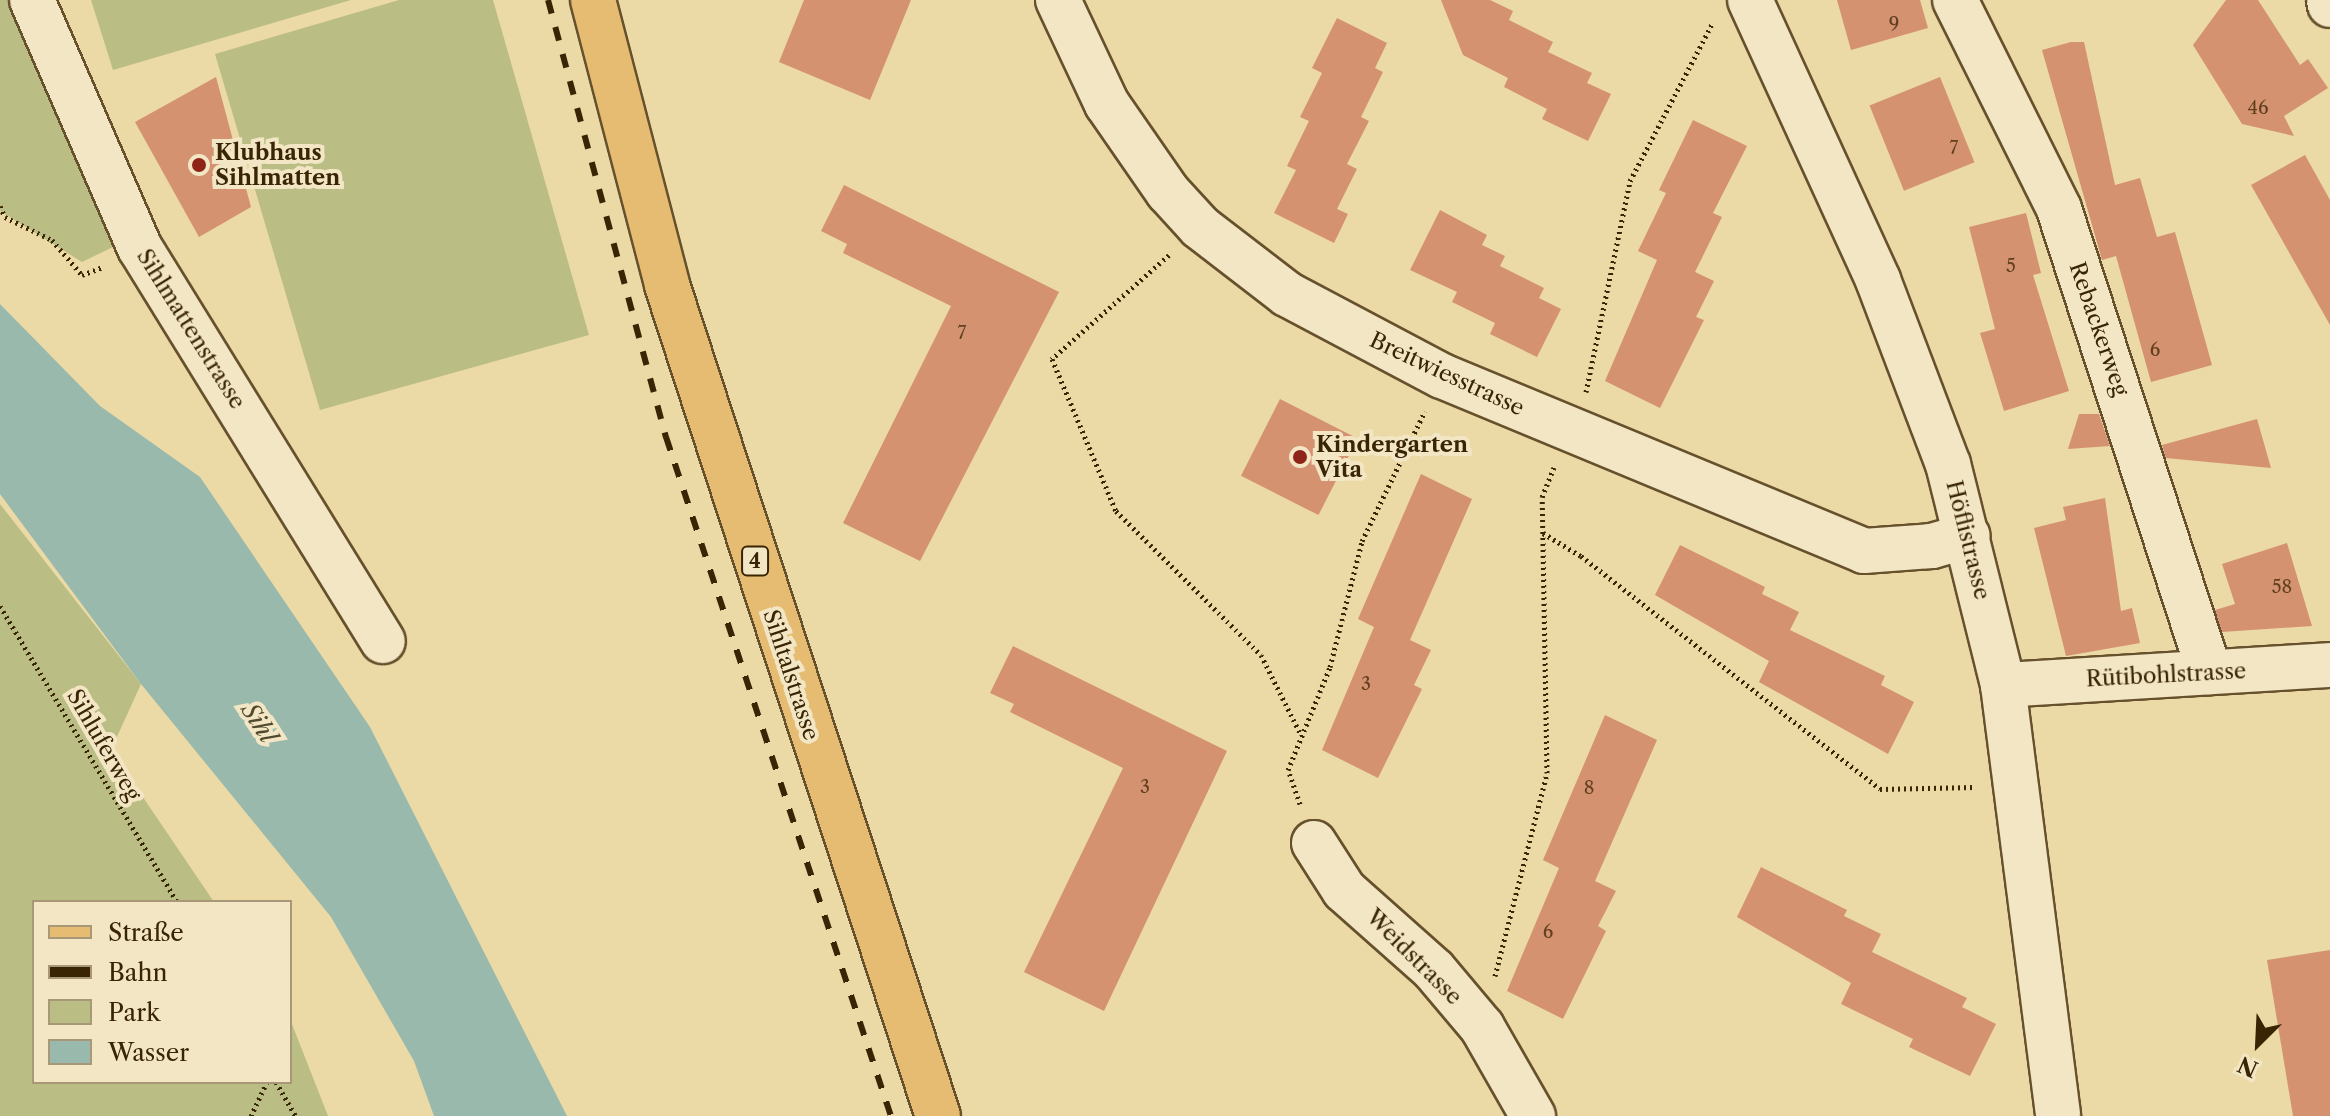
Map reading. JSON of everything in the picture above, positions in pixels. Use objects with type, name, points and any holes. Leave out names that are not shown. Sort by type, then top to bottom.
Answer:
[{"type":"main road","name":"Sihltalstrasse","points":[[593,0],[667,285],[938,1116]]},
{"type":"street","name":"Sihlmattenstrasse","points":[[32,0],[140,248],[383,641]]},
{"type":"street","name":"Breitwiesstrasse","points":[[1058,0],[1107,104],[1168,192],[1200,227],[1287,294],[1442,376],[1864,551],[1932,546],[1968,536]]},
{"type":"street","name":"Rebackerweg","points":[[1955,0],[2059,209],[2209,672]]},
{"type":"street","name":"Höflistrasse","points":[[1735,4],[1878,280],[1948,464],[2003,685],[2058,1116]]},
{"type":"street","name":"Rütibohlstrasse","points":[[2003,685],[2330,665]]},
{"type":"street","name":"Weidstrasse","points":[[1314,843],[1344,890],[1434,970],[1482,1027],[1533,1116]]},
{"type":"path","points":[[1482,1027],[1547,773],[1542,497],[1585,396],[1630,181],[1735,4]]},
{"type":"path","points":[[0,206],[5,217],[52,240],[82,275],[91,273]]},
{"type":"path","points":[[1200,227],[1052,359],[1116,511],[1261,655],[1301,735]]},
{"type":"path","points":[[1314,843],[1288,770],[1330,667],[1362,541],[1442,376]]},
{"type":"path","points":[[1543,532],[1581,556],[1880,789],[2017,786]]},
{"type":"path","name":"Sihluferweg","points":[[0,606],[176,900]]},
{"type":"path","points":[[251,1116],[266,1084]]},
{"type":"path","points":[[277,1084],[296,1116]]},
{"type":"green space","points":[[0,0],[11,0],[115,246],[82,262],[0,211]]},
{"type":"green space","points":[[91,0],[351,0],[113,70]]},
{"type":"green space","points":[[399,0],[493,0],[589,335],[320,410],[215,54]]},
{"type":"green space","points":[[0,504],[141,684],[111,750],[213,900],[32,900],[32,1084],[292,1084],[292,1024],[328,1116],[0,1116]]},
{"type":"water","name":"Sihl","points":[[0,304],[100,406],[200,477],[370,727],[567,1116],[434,1116],[414,1061],[331,917],[141,684],[0,494]]},
{"type":"building","points":[[804,0],[911,0],[870,100],[779,62]]},
{"type":"building","points":[[1441,0],[1490,0],[1513,11],[1509,20],[1553,42],[1548,52],[1592,73],[1587,83],[1611,94],[1588,141],[1542,119],[1547,109],[1504,87],[1508,78],[1463,55]]},
{"type":"building","points":[[1837,0],[1920,0],[1928,28],[1851,50]]},
{"type":"building","points":[[2226,0],[2258,0],[2300,65],[2308,59],[2328,88],[2284,116],[2294,136],[2242,124],[2193,45]]},
{"type":"building","points":[[1337,18],[1387,43],[1375,68],[1383,72],[1361,117],[1369,121],[1347,164],[1357,169],[1337,209],[1348,214],[1334,243],[1274,213],[1296,170],[1287,166],[1309,121],[1300,117],[1322,73],[1312,68]]},
{"type":"building","points":[[2071,42],[2084,42],[2115,185],[2140,178],[2157,237],[2175,232],[2212,365],[2151,382],[2116,256],[2102,260],[2042,50]]},
{"type":"building","name":"Klubhaus Sihlmatten","points":[[216,77],[251,207],[199,237],[135,122]]},
{"type":"building","points":[[1940,77],[1974,162],[1904,191],[1870,105]]},
{"type":"building","points":[[1693,120],[1747,146],[1713,213],[1722,217],[1695,272],[1714,281],[1696,317],[1704,320],[1660,408],[1605,381],[1657,260],[1638,251],[1666,193],[1659,190]]},
{"type":"building","points":[[2305,155],[2330,200],[2330,325],[2251,185]]},
{"type":"building","points":[[844,185],[1059,292],[920,561],[843,523],[951,306],[843,253],[847,244],[821,231]]},
{"type":"building","points":[[1440,210],[1487,235],[1482,245],[1505,256],[1500,266],[1544,288],[1539,298],[1561,309],[1537,357],[1490,334],[1495,323],[1452,302],[1457,292],[1410,270]]},
{"type":"building","points":[[2026,213],[2041,273],[2033,275],[2069,391],[2004,411],[1980,333],[1995,329],[1969,227]]},
{"type":"building","name":"Kindergarten Vita","points":[[1280,399],[1358,438],[1318,515],[1241,476]]},
{"type":"building","points":[[2079,414],[2099,414],[2110,446],[2068,449]]},
{"type":"building","points":[[2257,419],[2271,468],[2166,458],[2162,445]]},
{"type":"building","points":[[1421,474],[1472,499],[1410,640],[1431,650],[1414,685],[1422,689],[1378,778],[1322,750],[1374,627],[1358,619]]},
{"type":"building","points":[[2105,498],[2121,611],[2132,608],[2140,643],[2066,656],[2034,528],[2066,520],[2063,507]]},
{"type":"building","points":[[2287,543],[2312,626],[2222,632],[2215,610],[2235,604],[2222,564]]},
{"type":"building","points":[[1680,545],[1765,587],[1762,594],[1799,612],[1790,630],[1885,676],[1881,685],[1914,702],[1888,754],[1759,682],[1769,661],[1655,595]]},
{"type":"building","points":[[1013,646],[1227,751],[1104,1011],[1024,972],[1123,768],[1010,712],[1014,704],[990,693]]},
{"type":"building","points":[[1605,715],[1657,740],[1595,881],[1616,891],[1598,926],[1606,931],[1563,1019],[1507,991],[1559,868],[1543,860]]},
{"type":"building","points":[[1761,867],[1847,910],[1844,916],[1881,934],[1872,952],[1967,998],[1962,1007],[1996,1024],[1970,1076],[1909,1047],[1913,1039],[1841,1004],[1851,983],[1737,917]]},
{"type":"building","points":[[2330,950],[2330,1116],[2293,1116],[2267,960]]},
{"type":"railway","points":[[548,0],[666,437],[891,1116]]},
{"type":"place","name":"Klubhaus Sihlmatten","points":[[199,165]]},
{"type":"place","name":"Kindergarten Vita","points":[[1300,457]]}]
